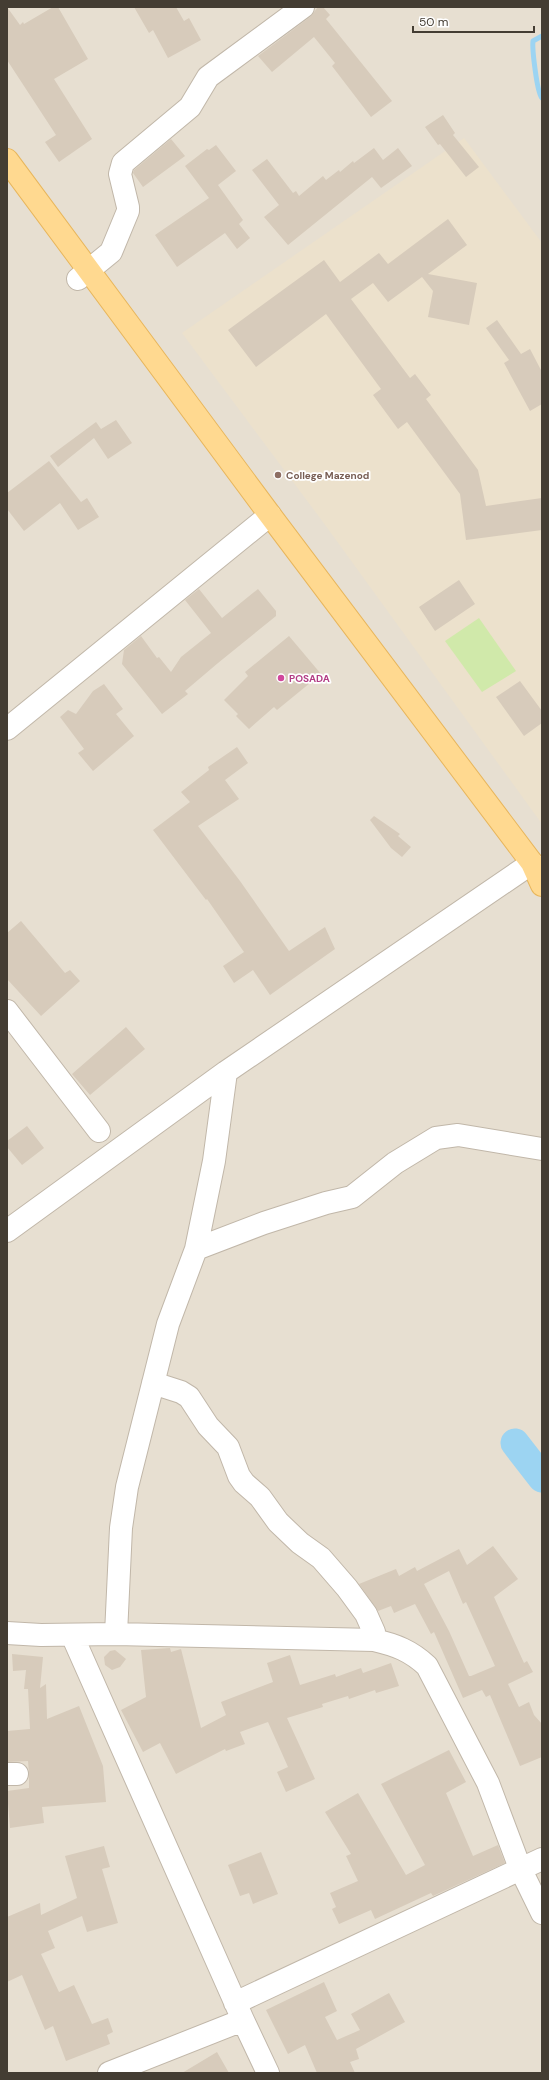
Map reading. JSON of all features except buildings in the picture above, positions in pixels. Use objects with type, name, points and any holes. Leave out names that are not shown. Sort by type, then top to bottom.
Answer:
[{"type":"main road","points":[[7,160],[83,275],[542,890]]},
{"type":"main road","points":[[7,185],[83,275]]},
{"type":"main road","points":[[526,868],[542,885]]},
{"type":"street","points":[[83,275],[111,252],[128,212],[120,174],[123,163],[190,107],[208,77],[303,7]]},
{"type":"street","points":[[7,728],[265,519]]},
{"type":"street","points":[[7,1231],[226,1072],[526,868]]},
{"type":"street","points":[[7,1011],[99,1131]]},
{"type":"street","points":[[116,1634],[123,1509],[168,1324],[196,1249],[214,1161],[226,1072]]},
{"type":"street","points":[[196,1249],[271,1221],[326,1203],[352,1197],[395,1163],[436,1138],[458,1135],[542,1149]]},
{"type":"street","points":[[153,1383],[181,1392],[189,1398],[208,1426],[228,1447],[241,1480],[260,1497],[278,1522],[300,1543],[321,1558],[347,1588],[366,1614],[374,1632],[374,1640]]},
{"type":"street","points":[[7,1633],[374,1640],[396,1645],[414,1654],[427,1666],[488,1783],[520,1868],[542,1913]]},
{"type":"street","points":[[72,1635],[239,2012],[268,2073]]},
{"type":"street","points":[[109,2073],[239,2012],[520,1868],[542,1859]]},
{"type":"shaded area","points":[[7,7],[542,7],[542,2073],[7,2073]]},
{"type":"shaded area","points":[[464,138],[542,243],[542,824],[323,522],[182,333]]},
{"type":"green space","points":[[479,618],[516,671],[482,692],[445,641]]},
{"type":"waterway","points":[[542,36],[533,41],[534,61],[542,98]]},
{"type":"waterway","points":[[515,1443],[542,1478]]},
{"type":"place","name":"College Mazenod","points":[[278,475]]},
{"type":"place","name":"POSADA","points":[[281,678]]}]
